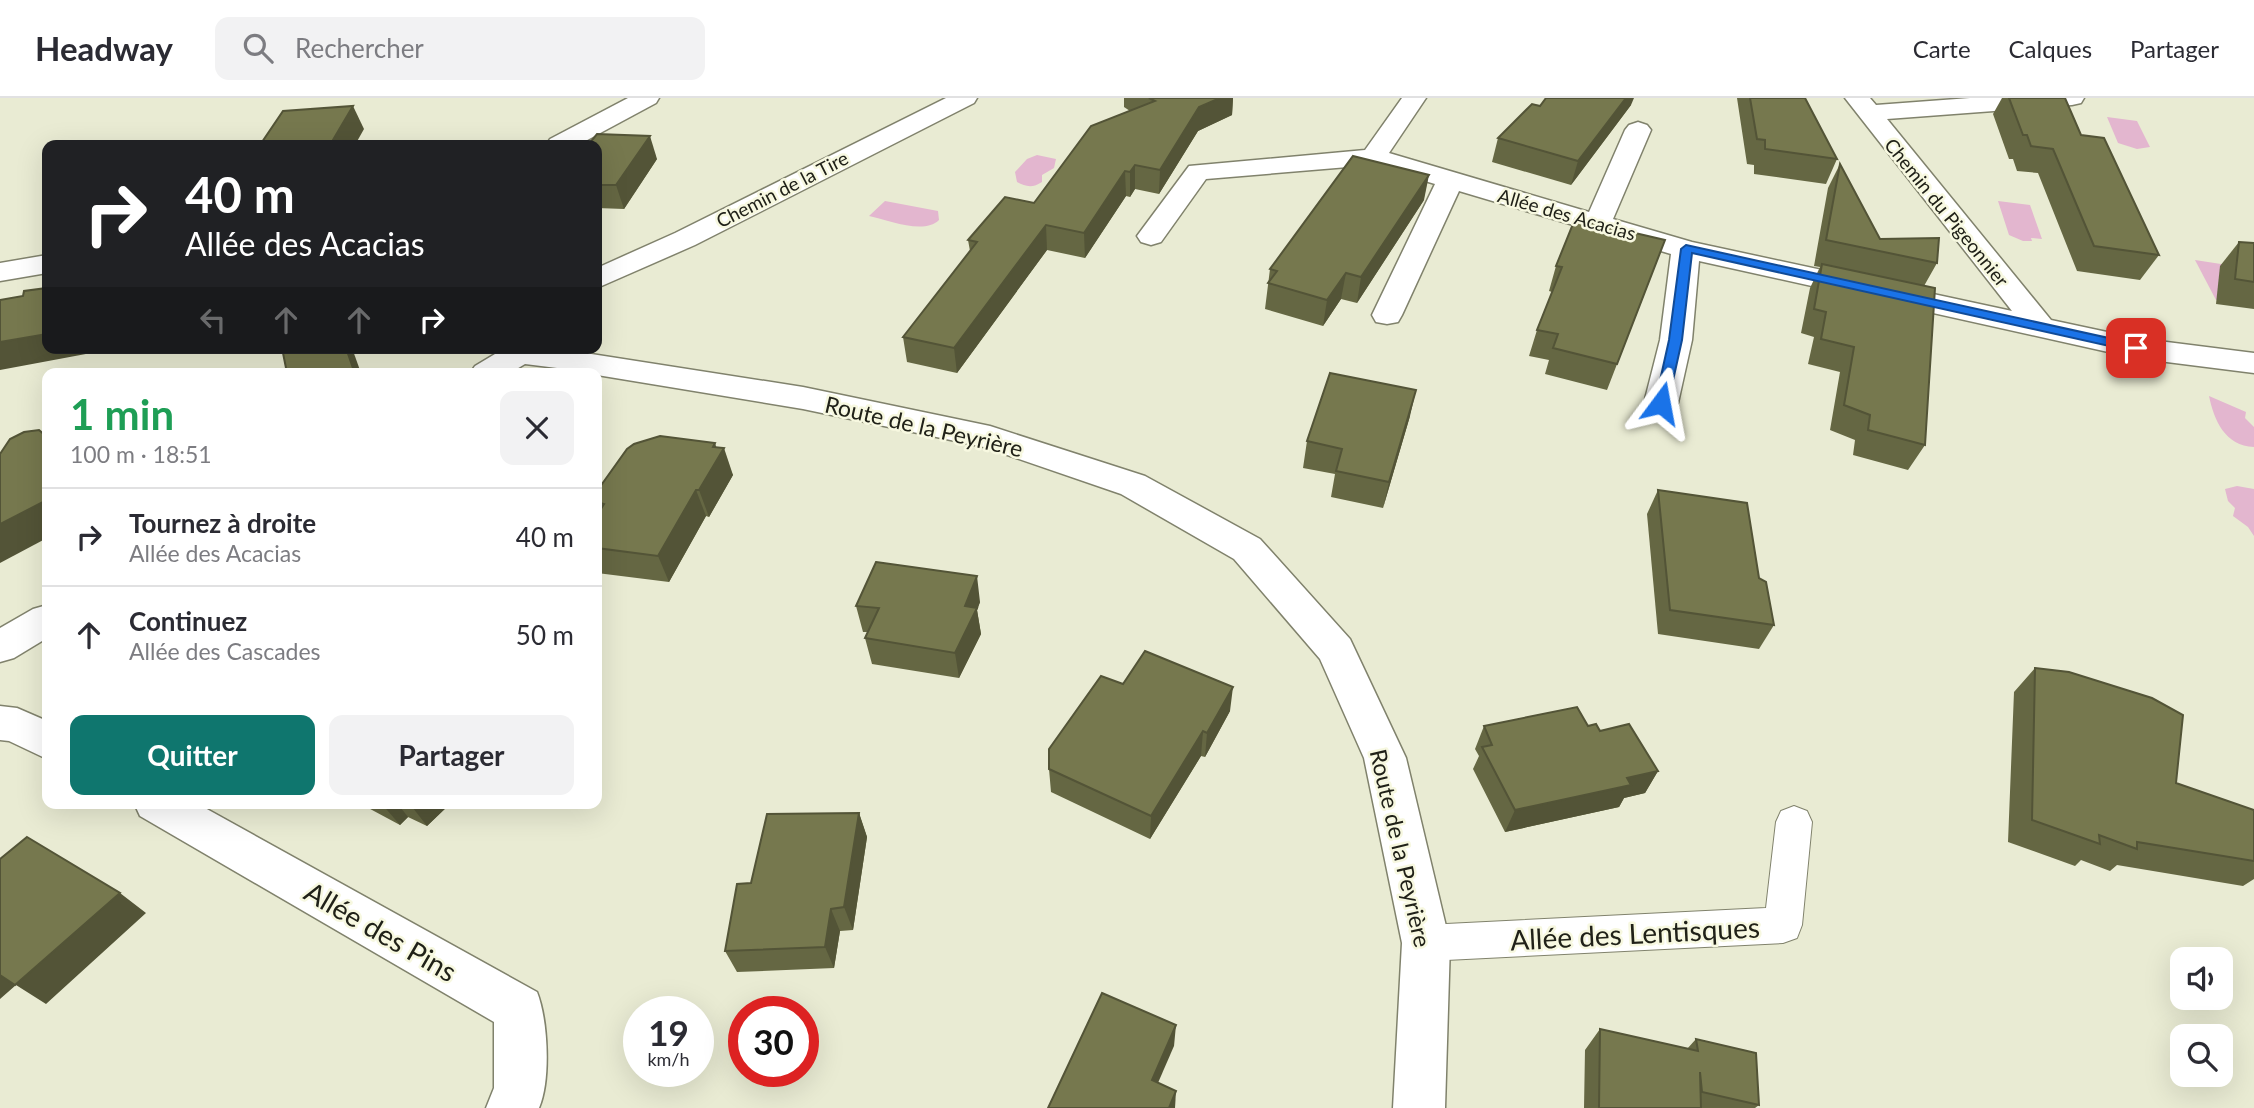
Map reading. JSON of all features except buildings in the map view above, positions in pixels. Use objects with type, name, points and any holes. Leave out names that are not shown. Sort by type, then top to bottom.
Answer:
[{"type":"street","points":[[568,140],[647,98]]},
{"type":"street","name":"Chemin de la Tire","points":[[602,277],[685,239],[965,98]]},
{"type":"street","points":[[1151,236],[1198,172],[1373,157],[1414,98]]},
{"type":"street","points":[[1862,105],[2072,98]]},
{"type":"street","name":"Chemin du Pigeonnier","points":[[1862,105],[2039,325]]},
{"type":"street","points":[[1598,222],[1638,131]]},
{"type":"street","name":"Allée des Acacias","points":[[1373,157],[1686,249],[2136,348],[2254,363]]},
{"type":"street","points":[[1387,315],[1450,180]]},
{"type":"street","points":[[1661,403],[1676,340],[1686,249]]},
{"type":"street","points":[[0,272],[42,265]]},
{"type":"street","points":[[494,368],[516,354]]},
{"type":"street","name":"Route de la Peyrière","points":[[539,354],[803,398],[990,437],[1133,485],[1247,549],[1336,650],[1385,758],[1426,943],[1419,1108]]},
{"type":"street","points":[[0,647],[42,623]]},
{"type":"street","points":[[0,723],[17,725],[42,739]]},
{"type":"street","name":"Allée des Pins","points":[[167,809],[519,1009],[520,1092],[512,1108]]},
{"type":"lane","name":"Allée des Lentisques","points":[[1426,943],[1783,925],[1794,822]]},
{"type":"shaded area","points":[[2107,117],[2137,121],[2150,147],[2137,149],[2118,143]]},
{"type":"shaded area","points":[[1037,155],[1056,159],[1054,168],[1042,175],[1042,182],[1036,185],[1026,186],[1017,182],[1015,172],[1027,159]]},
{"type":"shaded area","points":[[885,201],[938,211],[939,220],[924,226],[915,226],[869,216]]},
{"type":"shaded area","points":[[1998,201],[2030,205],[2042,239],[2031,238],[2032,241],[2023,241],[2009,235]]},
{"type":"shaded area","points":[[2195,260],[2234,266],[2254,306],[2216,300]]},
{"type":"shaded area","points":[[2209,396],[2246,412],[2245,418],[2254,427],[2254,447],[2244,446],[2228,437],[2214,414]]},
{"type":"shaded area","points":[[2237,486],[2254,489],[2254,536],[2248,527],[2233,516],[2235,508],[2228,501],[2225,489]]},
{"type":"route","points":[[1661,403],[1676,340],[1686,249],[2136,348]]}]
